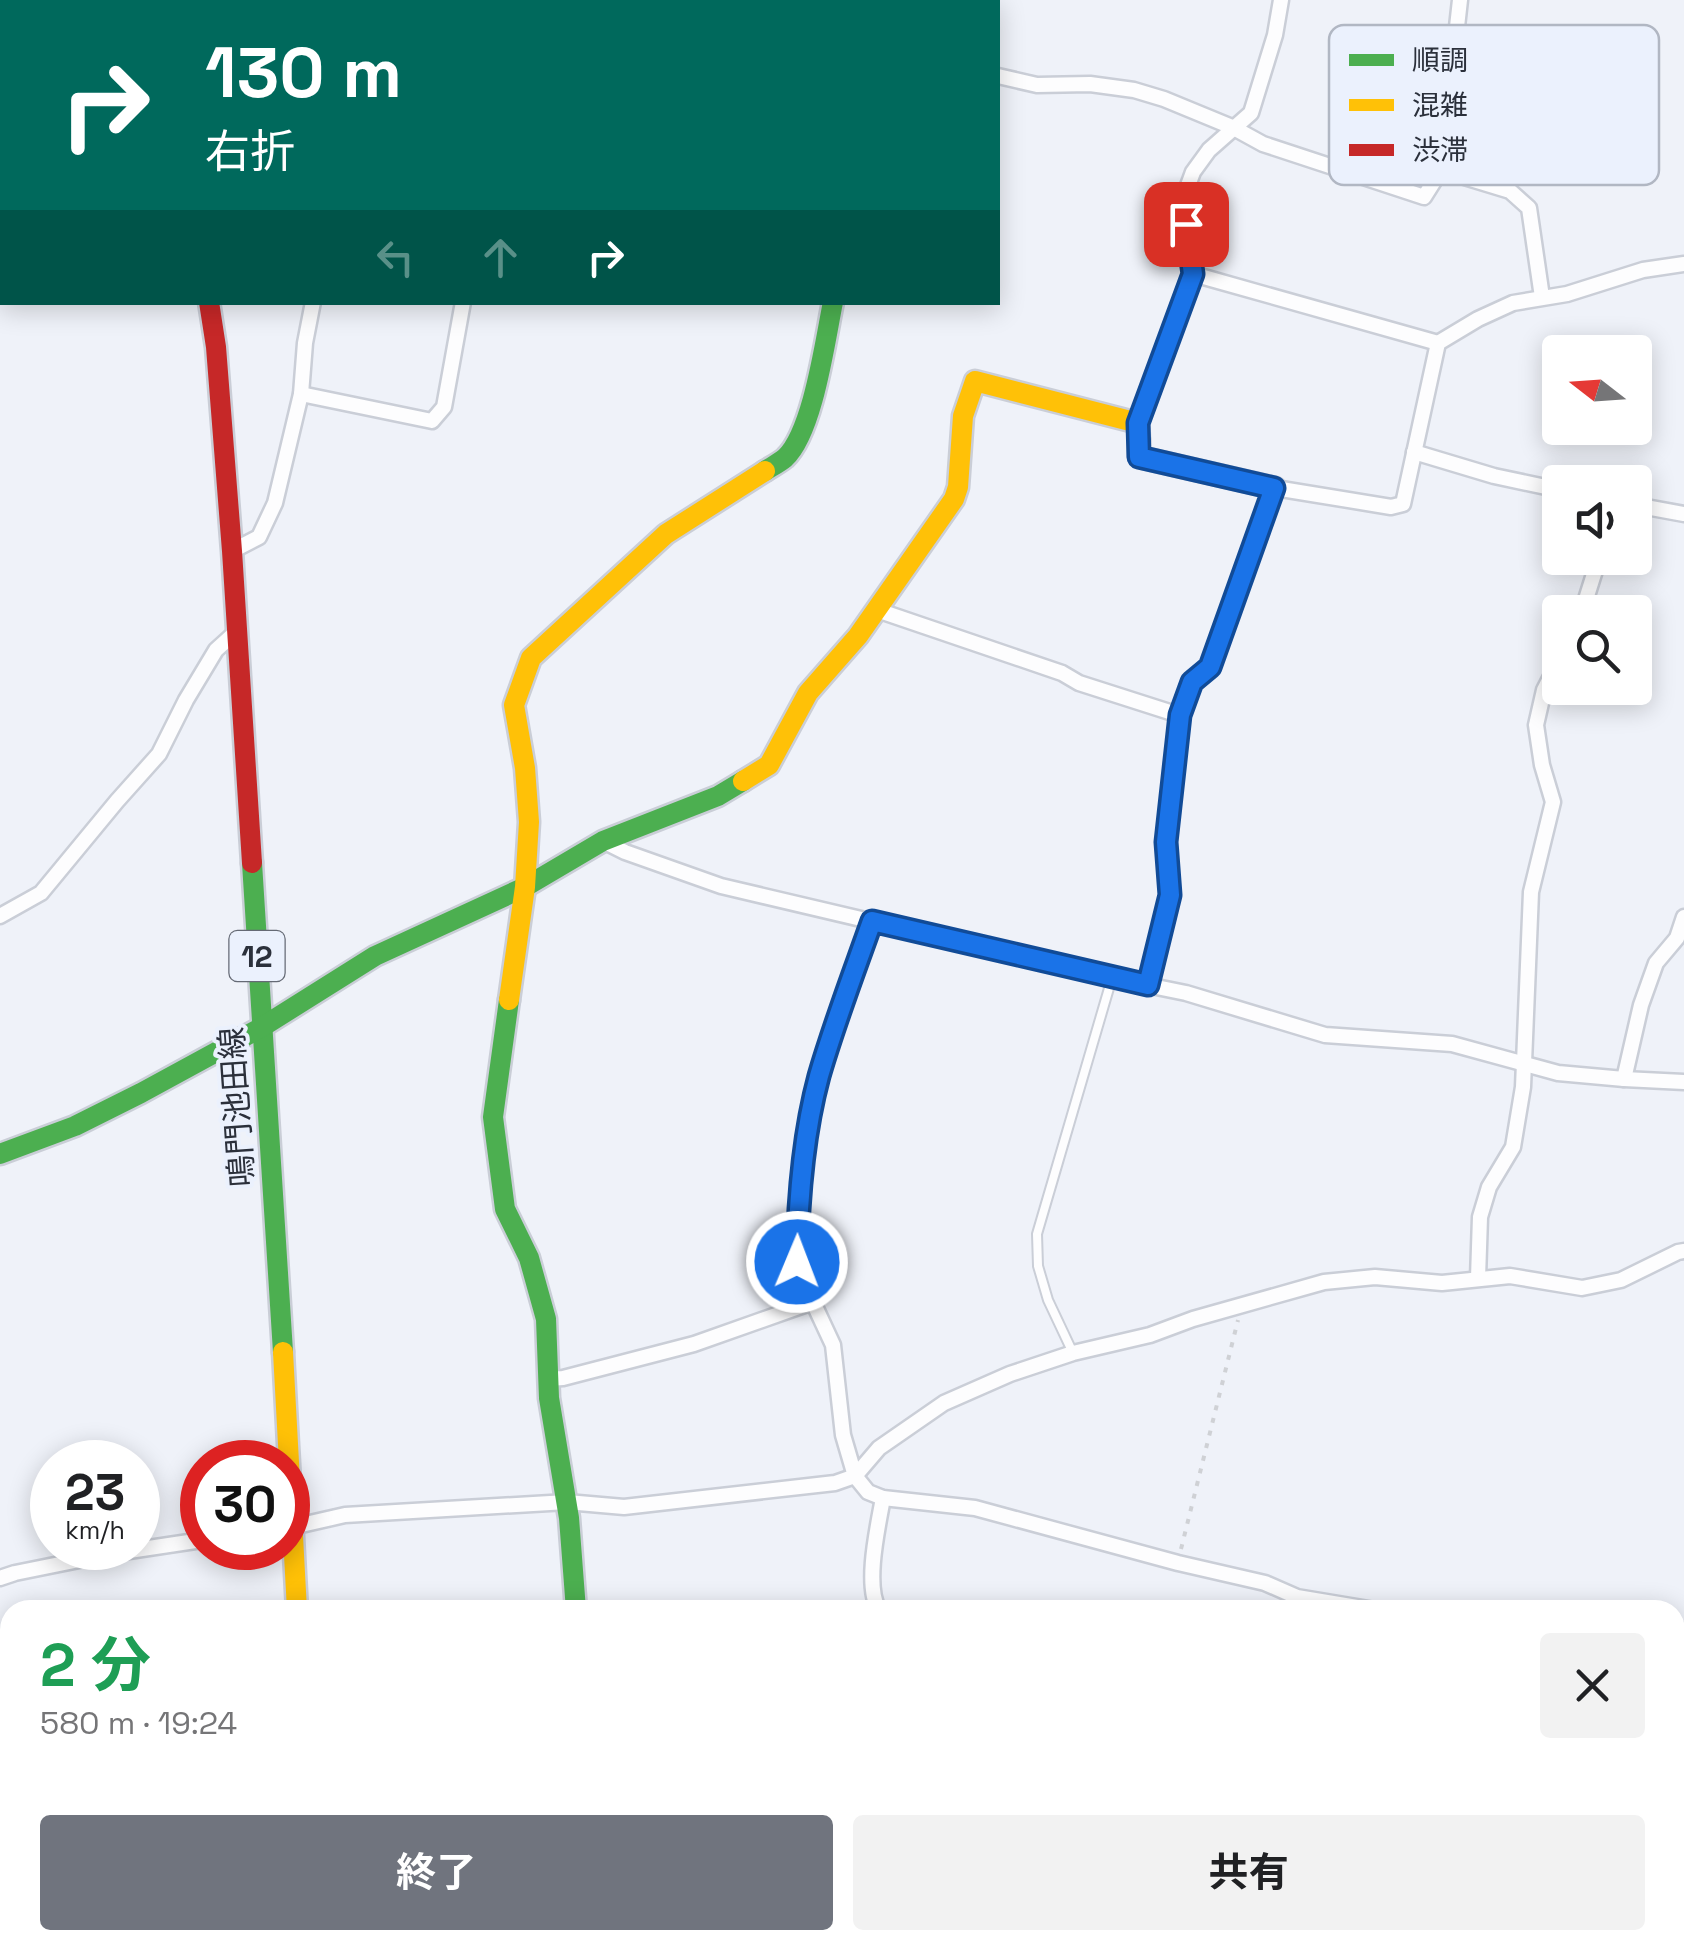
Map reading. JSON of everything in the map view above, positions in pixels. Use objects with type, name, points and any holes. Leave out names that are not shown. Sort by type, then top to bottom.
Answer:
[{"type":"street","points":[[1280,0],[1275,36],[1251,113],[1208,150],[1186,191],[1193,274],[1138,423],[1139,457],[1274,488],[1391,507],[1403,504],[1438,343],[1513,303],[1567,294],[1643,270],[1684,264]]},
{"type":"street","points":[[1457,25],[1460,0]]},
{"type":"street","points":[[1000,76],[1037,85],[1090,84],[1134,90],[1232,127],[1263,144],[1329,166]]},
{"type":"street","points":[[1388,185],[1424,197],[1432,185]]},
{"type":"street","points":[[1490,185],[1510,191],[1529,208],[1542,297]]},
{"type":"street","points":[[1193,274],[1438,343]]},
{"type":"street","name":"鳴門池田線","points":[[209,305],[216,346],[232,550],[286,1440]]},
{"type":"street","points":[[232,550],[259,538],[275,503],[301,394],[312,305]]},
{"type":"street","points":[[301,394],[432,421],[444,407],[461,305]]},
{"type":"street","points":[[575,1600],[567,1502],[548,1398],[546,1319],[529,1258],[504,1209],[493,1117],[525,887],[529,822],[514,705],[531,658],[666,534],[785,458],[800,436],[832,305]]},
{"type":"street","points":[[0,1154],[75,1126],[262,1026],[375,956],[525,887],[602,841],[718,796],[769,766],[808,693],[858,636],[954,499],[963,416],[975,381],[1138,423]]},
{"type":"street","points":[[1414,452],[1542,486]]},
{"type":"street","points":[[1148,985],[1170,895],[1166,842],[1180,715],[1192,682],[1210,667],[1274,488]]},
{"type":"street","points":[[1652,508],[1684,514]]},
{"type":"street","points":[[877,610],[1180,715]]},
{"type":"street","points":[[0,916],[41,893],[159,754],[216,650],[237,632]]},
{"type":"street","points":[[1478,1278],[1480,1217],[1489,1187],[1513,1148],[1523,1087],[1531,892],[1553,802],[1536,725],[1542,699]]},
{"type":"street","points":[[602,841],[720,886],[1186,993],[1325,1035],[1452,1044],[1558,1073],[1684,1082]]},
{"type":"street","points":[[1624,1080],[1656,963],[1680,940],[1684,917]]},
{"type":"street","points":[[872,921],[819,1078],[798,1212],[797,1262],[834,1345],[843,1435],[855,1476],[868,1492],[883,1498],[975,1508],[1178,1563],[1266,1582],[1297,1597],[1315,1600]]},
{"type":"street","points":[[310,1523],[345,1515],[567,1502],[624,1507],[836,1483],[855,1476],[879,1448],[944,1403],[1010,1374],[1324,1282],[1375,1276],[1442,1282],[1510,1276],[1582,1288],[1621,1280],[1684,1252]]},
{"type":"street","points":[[548,1379],[694,1344],[812,1302]]},
{"type":"street","points":[[873,1600],[874,1551],[883,1498]]},
{"type":"street","points":[[0,1578],[180,1543]]},
{"type":"street","name":"鳴門池田線","points":[[294,1570],[296,1600]]},
{"type":"lane","points":[[1074,1353],[1048,1300],[1038,1266],[1037,1234],[1112,978]]},
{"type":"path","points":[[1178,1563],[1238,1317],[1237,1306]]},
{"type":"traffic: fast","points":[[765,471],[785,458],[803,428],[832,305]]},
{"type":"traffic: fast","points":[[1139,440],[1139,457],[1275,488]]},
{"type":"traffic: fast","points":[[0,1154],[75,1126],[141,1093],[262,1027],[375,956],[525,887],[603,841],[718,796],[743,781]]},
{"type":"traffic: fast","points":[[252,863],[283,1352]]},
{"type":"traffic: fast","points":[[509,1000],[493,1117],[505,1209],[529,1258],[546,1319],[549,1398],[569,1518],[575,1600]]},
{"type":"traffic: slow","points":[[743,781],[769,765],[808,693],[858,636],[954,499],[963,416],[975,381],[1138,423],[1139,440]]},
{"type":"traffic: slow","points":[[509,1000],[525,887],[529,822],[514,705],[531,658],[666,534],[765,471]]},
{"type":"traffic: slow","points":[[283,1352],[296,1600]]},
{"type":"traffic: jam","points":[[209,305],[232,551],[252,863]]},
{"type":"route","points":[[797,1262],[798,1212],[819,1078],[872,921],[1148,985],[1170,895],[1166,842],[1180,715],[1192,682],[1210,667],[1274,488],[1139,457],[1138,423],[1193,274],[1186,224]]}]
